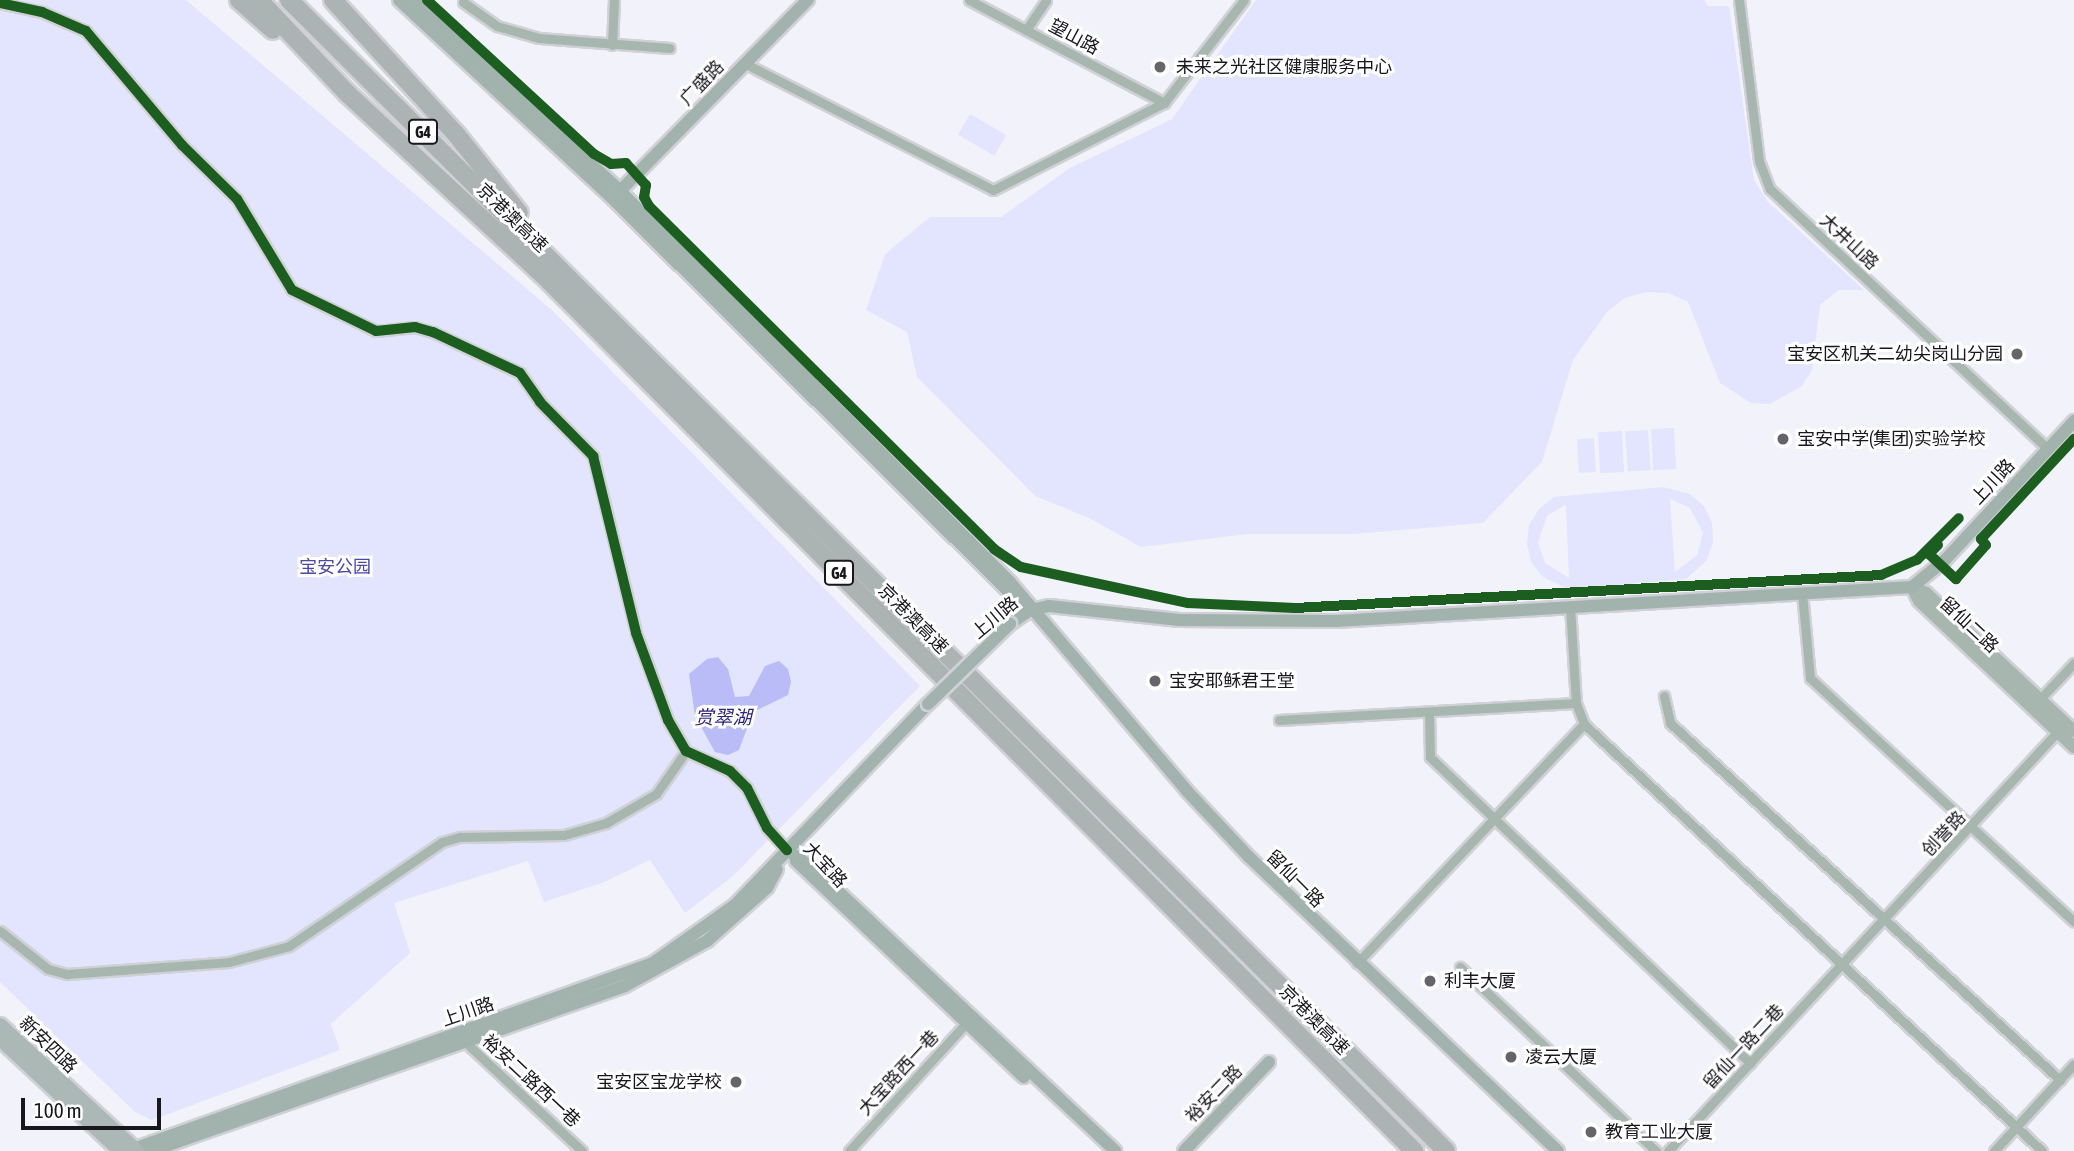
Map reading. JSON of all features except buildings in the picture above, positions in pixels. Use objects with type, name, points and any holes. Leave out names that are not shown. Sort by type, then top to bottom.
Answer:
[{"type":"highway","points":[[239,0],[348,94]]},
{"type":"highway","name":"京港澳高速","points":[[259,0],[348,94],[542,274],[1414,1151]]},
{"type":"highway","name":"京港澳高速","points":[[289,0],[558,263],[1446,1151]]},
{"type":"highway","points":[[334,0],[479,162],[558,263]]},
{"type":"main road","points":[[399,0],[617,195]]},
{"type":"main road","points":[[414,0],[617,195]]},
{"type":"main road","name":"广盛路","points":[[617,195],[808,0]]},
{"type":"main road","name":"留仙一路","points":[[617,195],[992,578],[1030,610],[1187,792],[1357,963],[1558,1151]]},
{"type":"main road","name":"上川路","points":[[151,1151],[462,1038],[653,962],[735,905],[928,704],[1010,624],[1030,610],[1080,607],[1179,621],[1259,622],[1912,587],[1938,567],[2074,421]]},
{"type":"main road","name":"大宝路","points":[[787,850],[812,881],[1115,1151]]},
{"type":"main road","name":"大宝路","points":[[969,1021],[1102,1151]]},
{"type":"main road","name":"新安四路","points":[[0,1026],[130,1150]]},
{"type":"main road","name":"上川路","points":[[130,1150],[462,1038]]},
{"type":"main road","name":"新安四路","points":[[0,1039],[130,1150]]},
{"type":"main road","name":"裕安二路","points":[[1184,1151],[1269,1062]]},
{"type":"street","points":[[612,45],[614,0]]},
{"type":"street","name":"望山路","points":[[969,0],[1164,103]]},
{"type":"street","points":[[1026,30],[1045,0]]},
{"type":"street","points":[[746,64],[993,190],[1164,103],[1244,0]]},
{"type":"street","name":"大井山路","points":[[1739,0],[1759,162],[1770,189],[2048,449]]},
{"type":"street","points":[[463,2],[483,19],[516,33],[612,45],[670,48]]},
{"type":"street","points":[[0,3],[42,12],[86,32],[182,145],[237,199],[292,290],[376,331],[415,327],[433,332],[520,373],[540,402],[593,456],[636,633],[658,698],[686,751],[738,779],[787,850]]},
{"type":"street","name":"留仙二路","points":[[1912,587],[1926,593],[2040,699],[2066,728],[2074,747]]},
{"type":"street","name":"留仙二路","points":[[1912,587],[1919,601],[2066,728]]},
{"type":"street","points":[[1802,593],[1810,678],[2074,922]]},
{"type":"street","points":[[1570,606],[1576,703],[1584,724],[2042,1151]]},
{"type":"street","points":[[2040,699],[2074,663]]},
{"type":"street","points":[[1664,696],[1670,723],[2060,1080]]},
{"type":"street","points":[[1279,720],[1576,703]]},
{"type":"street","points":[[1429,712],[1430,757],[1750,1063]]},
{"type":"street","points":[[1357,963],[1584,724]]},
{"type":"street","name":"创誉路","points":[[1842,965],[2066,728]]},
{"type":"street","points":[[0,930],[48,969],[66,974],[229,962],[289,946],[442,842],[460,837],[564,835],[606,823],[656,794],[686,751]]},
{"type":"street","name":"留仙一路二巷","points":[[1668,1151],[1842,965]]},
{"type":"street","points":[[1460,967],[1656,1151]]},
{"type":"street","name":"大宝路西一巷","points":[[849,1151],[969,1021]]},
{"type":"street","name":"裕安二路西一巷","points":[[462,1038],[582,1151]]},
{"type":"street","points":[[1994,1151],[2074,1064]]},
{"type":"green space","name":"宝安公园","points":[[0,0],[186,0],[553,311],[920,686],[733,876],[685,913],[650,860],[602,883],[544,902],[528,861],[394,903],[410,953],[331,1024],[340,1050],[152,1120],[135,1112],[0,982]]},
{"type":"green space","points":[[1256,0],[1704,0],[1708,6],[1729,6],[1754,180],[1768,202],[1864,290],[1839,290],[1820,305],[1812,370],[1802,386],[1770,404],[1751,403],[1720,383],[1688,302],[1668,293],[1646,292],[1625,298],[1607,312],[1573,360],[1542,462],[1483,523],[1354,534],[1248,534],[1141,547],[1089,518],[1035,496],[917,377],[907,332],[866,310],[885,254],[930,217],[1001,217],[1070,168],[1172,119]]},
{"type":"green space","points":[[970,114],[1006,135],[994,156],[958,135]]},
{"type":"green space","points":[[1674,428],[1676,469],[1653,470],[1651,429]]},
{"type":"green space","points":[[1648,430],[1651,470],[1628,472],[1625,432]]},
{"type":"green space","points":[[1622,431],[1624,472],[1600,473],[1598,432]]},
{"type":"green space","points":[[1594,438],[1596,472],[1579,473],[1577,439]]},
{"type":"green space","points":[[1663,487],[1690,494],[1704,506],[1712,523],[1713,542],[1707,560],[1686,579],[1568,589],[1543,577],[1531,562],[1527,544],[1529,525],[1539,509],[1554,497]],"holes":[[[1670,499],[1690,508],[1703,533],[1697,555],[1675,572]],[[1566,506],[1569,578],[1545,563],[1538,543],[1547,516]]]},
{"type":"water","name":"赏翠湖","points":[[718,657],[728,669],[735,697],[749,696],[765,666],[779,661],[788,669],[791,682],[788,695],[753,712],[739,750],[728,755],[715,752],[695,716],[689,674],[707,659]]},
{"type":"cycle path","points":[[427,0],[594,154],[611,164],[626,163],[646,185],[644,197],[649,206],[994,549],[1021,567],[1188,603],[1295,608],[1881,575],[1917,560],[1959,518]]},
{"type":"cycle path","points":[[0,3],[42,12],[86,31],[182,145],[237,199],[292,290],[376,331],[415,327],[433,332],[520,373],[540,402],[593,456],[636,633],[668,720],[686,751],[730,771],[747,788],[767,828],[787,850]]},
{"type":"cycle path","points":[[1938,545],[1929,554],[1956,579],[1986,545],[1981,539],[2074,439]]},
{"type":"place","name":"未来之光社区健康服务中心","points":[[1160,67]]},
{"type":"place","name":"宝安区机关二幼尖岗山分园","points":[[2017,354]]},
{"type":"place","name":"宝安中学(集团)实验学校","points":[[1783,439]]},
{"type":"place","name":"宝安耶稣君王堂","points":[[1155,681]]},
{"type":"place","name":"利丰大厦","points":[[1430,981]]},
{"type":"place","name":"凌云大厦","points":[[1511,1057]]},
{"type":"place","name":"宝安区宝龙学校","points":[[736,1082]]},
{"type":"place","name":"教育工业大厦","points":[[1591,1132]]}]
